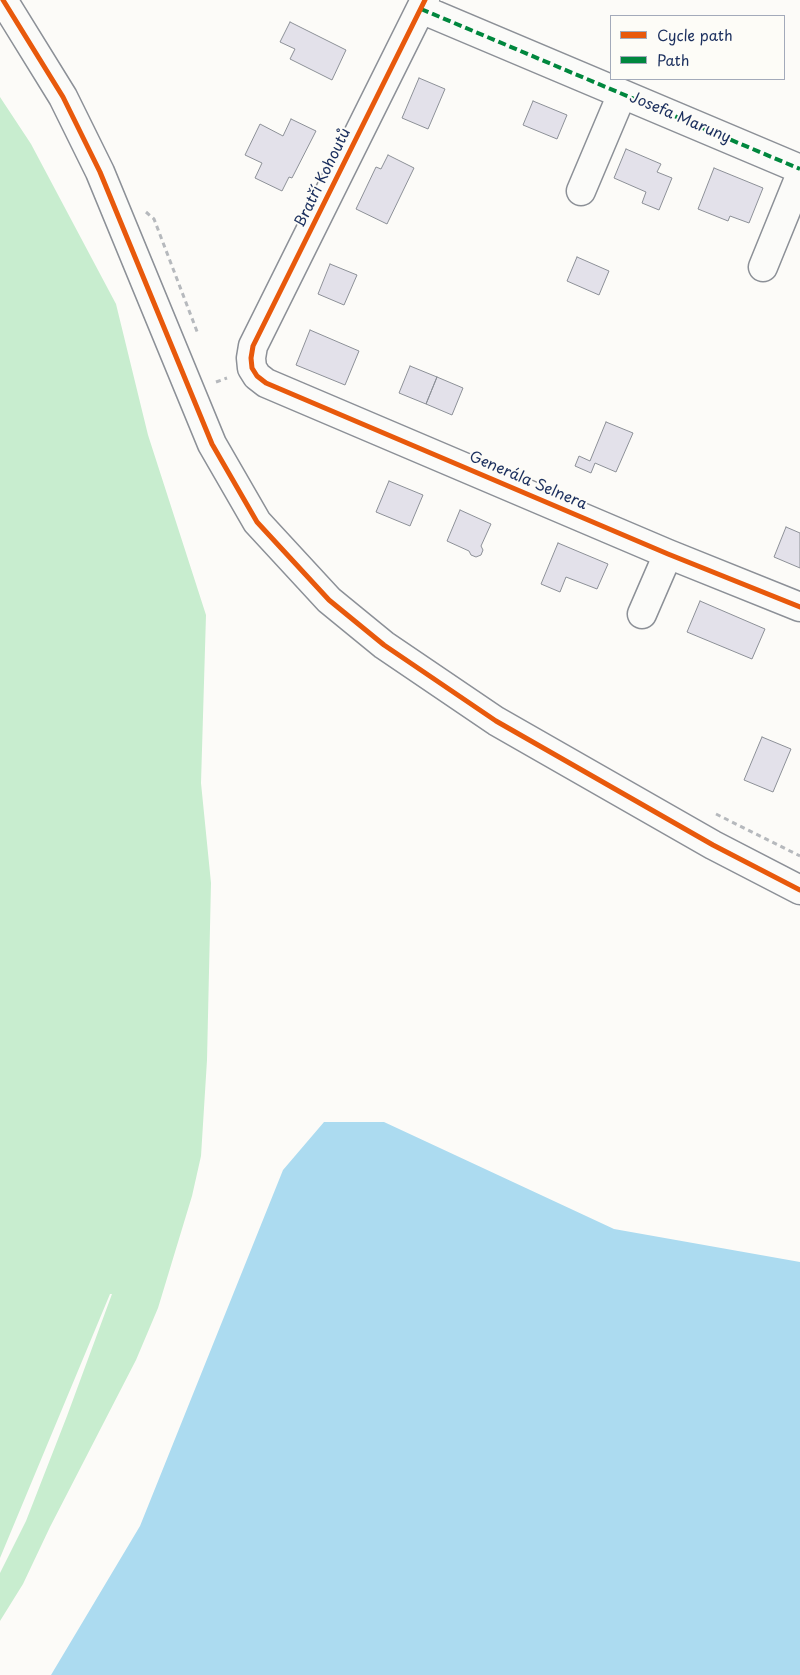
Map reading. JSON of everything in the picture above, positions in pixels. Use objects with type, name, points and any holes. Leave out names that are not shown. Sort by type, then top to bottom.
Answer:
[{"type":"street","points":[[4,0],[63,98],[100,172],[212,444],[257,522],[329,600],[400,656],[496,721],[713,846],[800,890]]},
{"type":"street","name":"Josefa Maruny","points":[[423,5],[622,94],[800,169]]},
{"type":"street","name":"Bratří Kohoutů","points":[[252,368],[250,358],[253,346],[423,5]]},
{"type":"street","points":[[581,192],[622,94]]},
{"type":"street","points":[[763,268],[800,176]]},
{"type":"street","name":"Generála Selnera","points":[[252,368],[266,383],[668,554],[800,607]]},
{"type":"street","points":[[642,614],[668,554]]},
{"type":"path","points":[[154,219],[199,337]]},
{"type":"path","points":[[213,373],[216,382]]},
{"type":"path","points":[[715,813],[800,856]]},
{"type":"green space","points":[[0,97],[31,144],[116,304],[148,435],[206,615],[201,783],[211,883],[207,1060],[201,1156],[192,1196],[158,1308],[136,1360],[50,1527],[23,1584],[0,1621],[0,1573],[26,1521],[112,1294],[110,1294],[0,1558]]},
{"type":"water","points":[[324,1122],[384,1122],[614,1229],[800,1262],[800,1675],[51,1675],[140,1526],[283,1170]]},
{"type":"building","points":[[290,22],[346,50],[332,80],[290,59],[295,49],[280,42]]},
{"type":"building","points":[[419,78],[445,89],[428,129],[402,118]]},
{"type":"building","points":[[533,101],[567,115],[557,139],[523,125]]},
{"type":"building","points":[[291,119],[316,131],[292,178],[289,177],[282,191],[255,178],[262,163],[245,155],[260,124],[283,136]]},
{"type":"building","points":[[626,149],[661,164],[657,172],[672,178],[659,210],[642,203],[646,192],[614,178]]},
{"type":"building","points":[[388,155],[414,168],[387,224],[356,209],[376,167],[381,169]]},
{"type":"building","points":[[714,168],[763,188],[749,223],[730,216],[728,221],[698,209]]},
{"type":"building","points":[[577,257],[609,271],[599,295],[567,281]]},
{"type":"building","points":[[330,264],[357,275],[344,305],[318,294]]},
{"type":"building","points":[[310,330],[359,351],[345,385],[296,365]]},
{"type":"building","points":[[410,366],[437,377],[426,404],[399,393]]},
{"type":"building","points":[[437,377],[463,388],[452,415],[426,404]]},
{"type":"building","points":[[606,422],[633,433],[616,472],[595,463],[591,473],[575,466],[579,456],[590,461]]},
{"type":"building","points":[[389,481],[423,495],[410,526],[376,512]]},
{"type":"building","points":[[460,510],[491,524],[481,546],[483,550],[481,555],[476,557],[471,555],[469,551],[447,541]]},
{"type":"building","points":[[786,527],[800,533],[800,568],[774,557]]},
{"type":"building","points":[[558,543],[608,564],[597,589],[566,577],[560,592],[541,584]]},
{"type":"building","points":[[700,601],[765,629],[752,659],[687,632]]},
{"type":"building","points":[[762,737],[791,749],[773,792],[744,780]]},
{"type":"marked path","points":[[421,9],[800,169]]},
{"type":"cycle path","points":[[3,0],[63,97],[100,172],[212,444],[257,522],[329,600],[384,645],[496,721],[713,845],[800,890]]},
{"type":"cycle path","points":[[425,0],[253,346],[252,368],[257,376],[266,383],[668,554],[800,607]]}]
